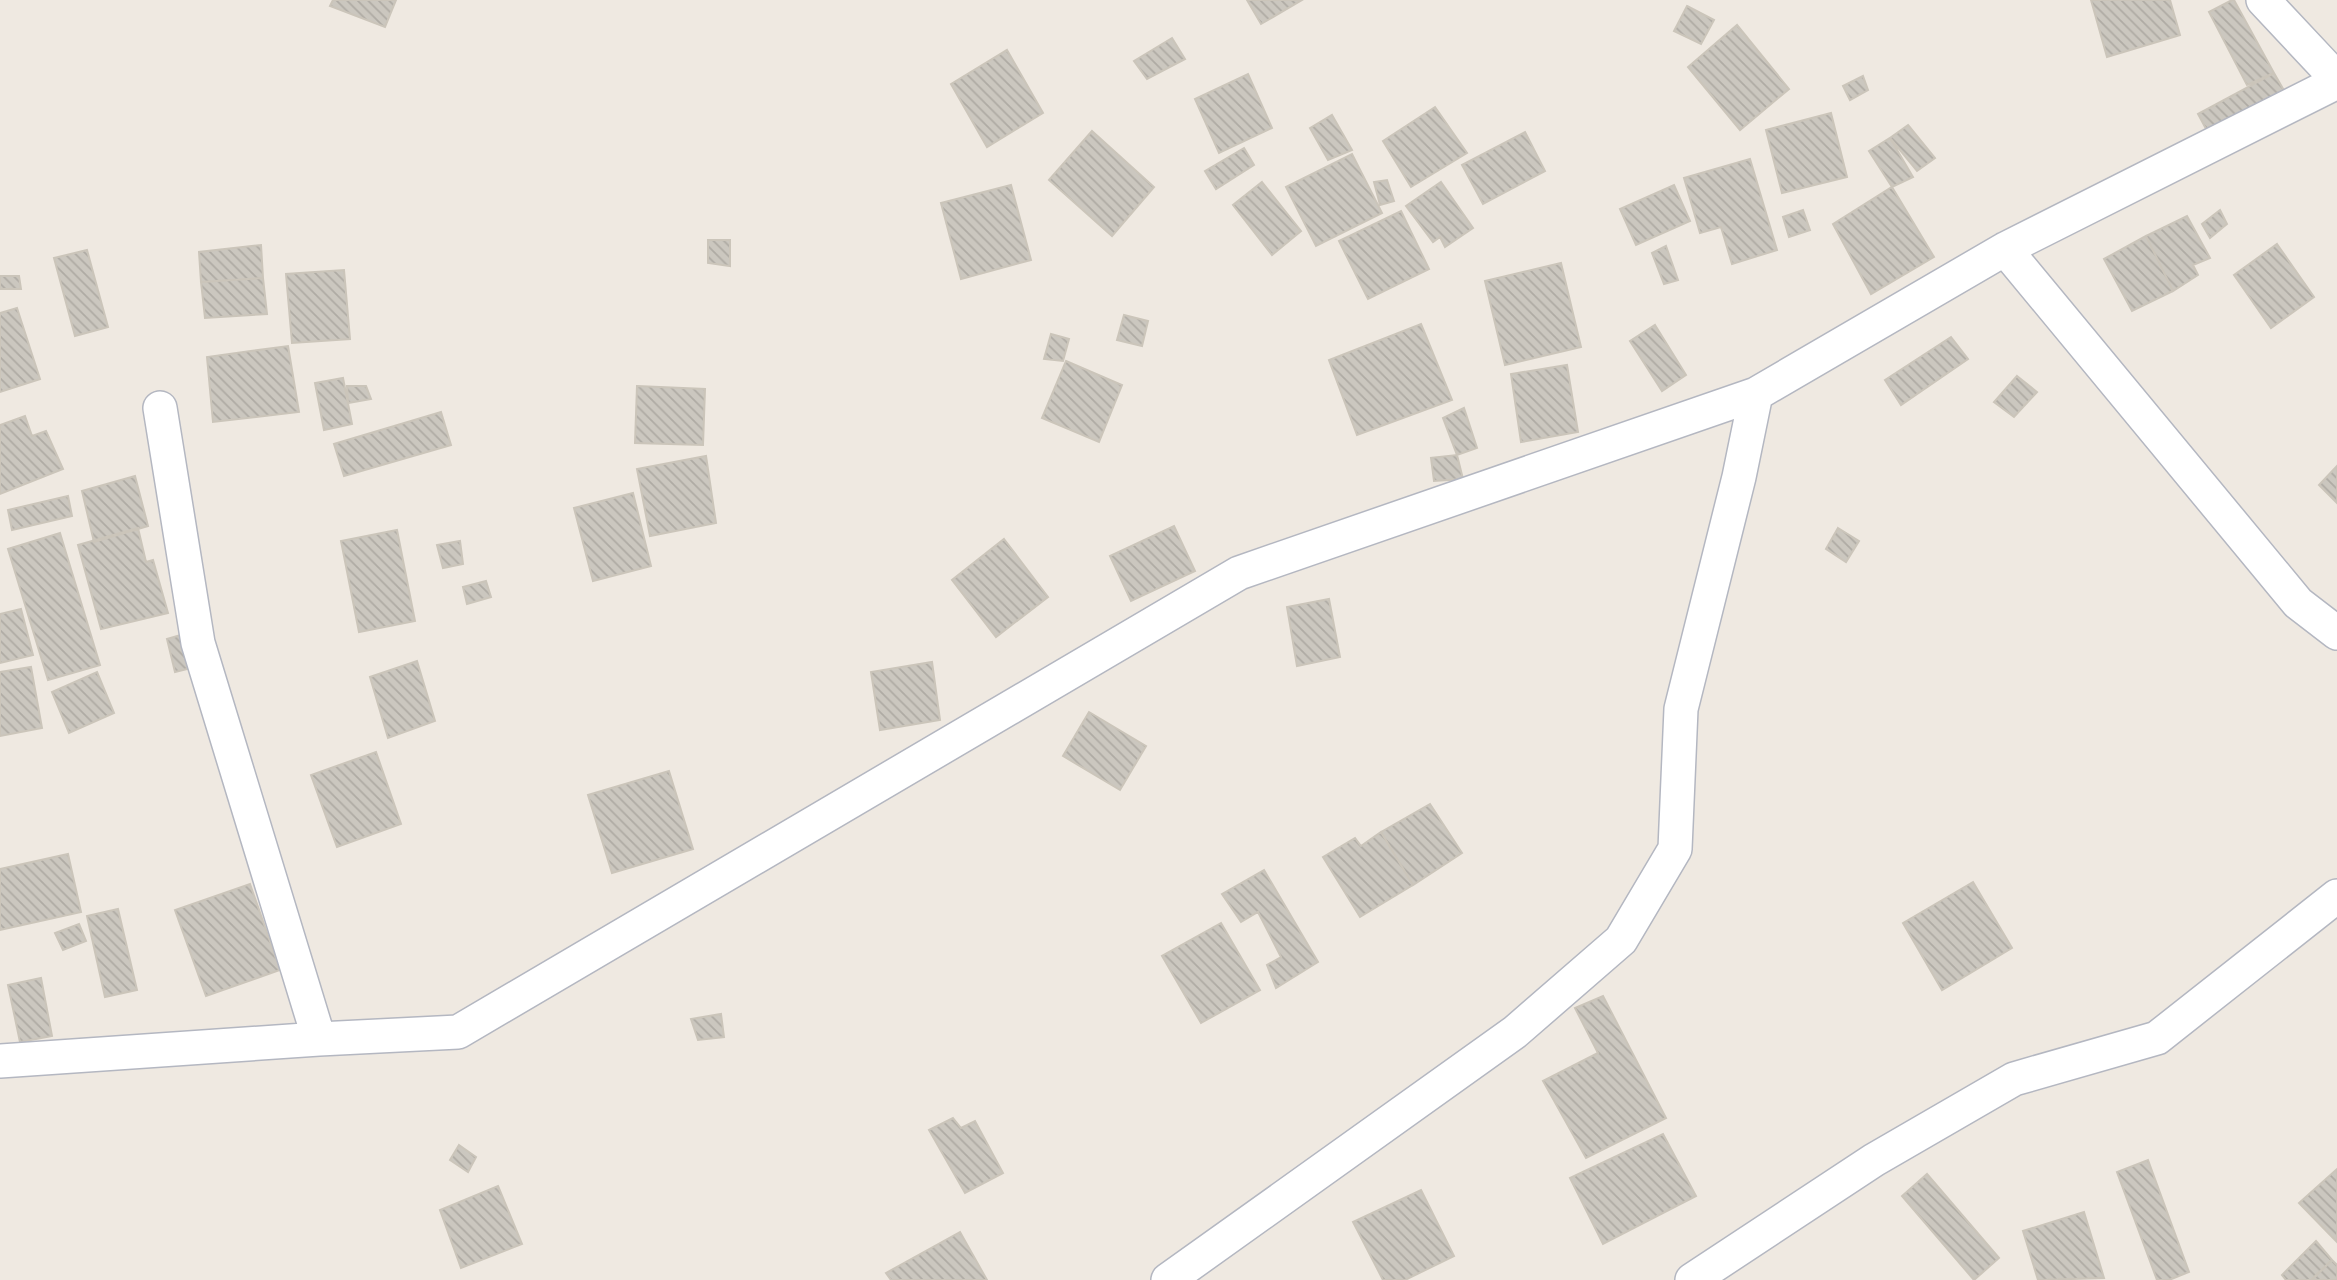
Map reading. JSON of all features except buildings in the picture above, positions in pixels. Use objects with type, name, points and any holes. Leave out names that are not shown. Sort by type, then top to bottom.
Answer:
[{"type":"street","points":[[0,1061],[458,1032],[1239,573],[1756,394],[2005,249],[2337,81],[2263,0]]},
{"type":"street","points":[[2005,249],[2298,603],[2337,633]]},
{"type":"street","points":[[1168,1280],[1515,1032],[1621,940],[1675,849],[1681,709],[1739,477],[1756,394]]},
{"type":"street","points":[[160,408],[198,643],[319,1039]]},
{"type":"street","points":[[1692,1280],[1874,1160],[2014,1079],[2157,1038],[2337,896]]}]
